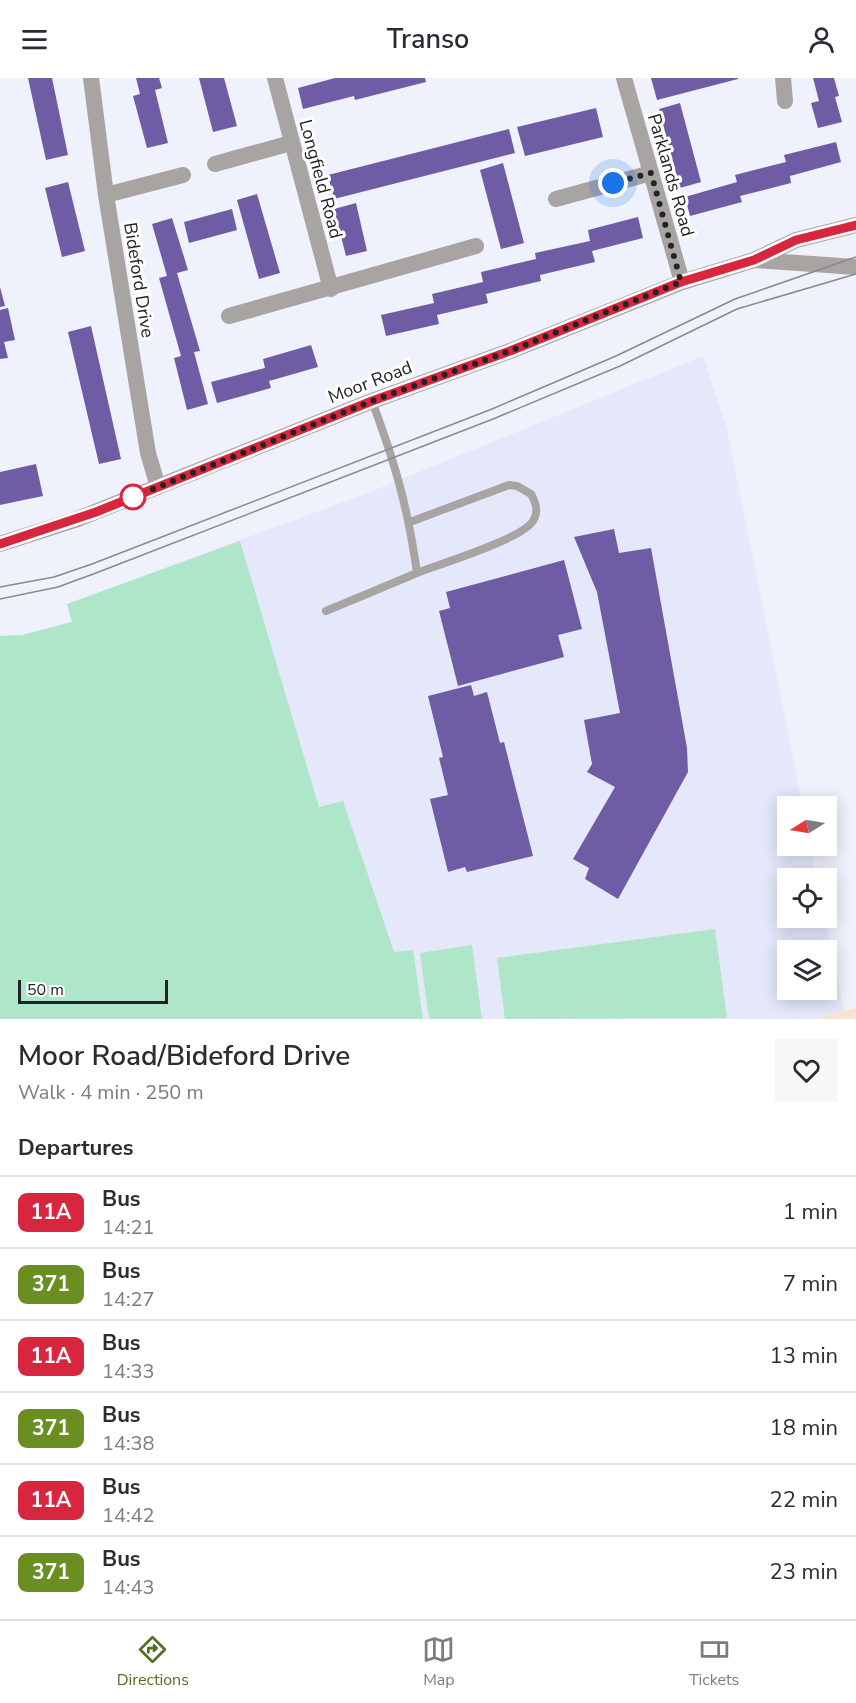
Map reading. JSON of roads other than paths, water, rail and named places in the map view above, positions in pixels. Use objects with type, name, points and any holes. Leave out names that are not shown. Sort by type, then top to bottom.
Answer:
[{"type":"street","name":"Bideford Drive","points":[[91,78],[106,195],[148,453],[158,487]]},
{"type":"street","name":"Longfield Road","points":[[275,78],[331,289]]},
{"type":"street","name":"Parklands Road","points":[[624,78],[681,282]]},
{"type":"street","points":[[783,78],[785,101]]},
{"type":"street","points":[[215,164],[291,143]]},
{"type":"street","points":[[556,199],[651,173]]},
{"type":"street","points":[[106,195],[183,175]]},
{"type":"street","name":"Moor Road","points":[[0,544],[75,520],[372,401],[510,351],[681,282],[754,260],[796,240],[856,225]]},
{"type":"street","points":[[229,316],[331,289],[476,246]]},
{"type":"street","name":"Moor Road","points":[[754,260],[854,269]]},
{"type":"lane","points":[[372,401],[400,477],[410,522],[417,573]]},
{"type":"lane","points":[[326,611],[517,535],[534,520],[537,510],[531,494],[524,489],[509,485],[410,522]]},
{"type":"tram line","points":[[0,587],[54,577],[92,564],[492,409],[616,356],[735,299],[856,257]]},
{"type":"tram line","points":[[0,599],[58,587],[96,573],[493,419],[620,366],[737,309],[856,274]]}]
